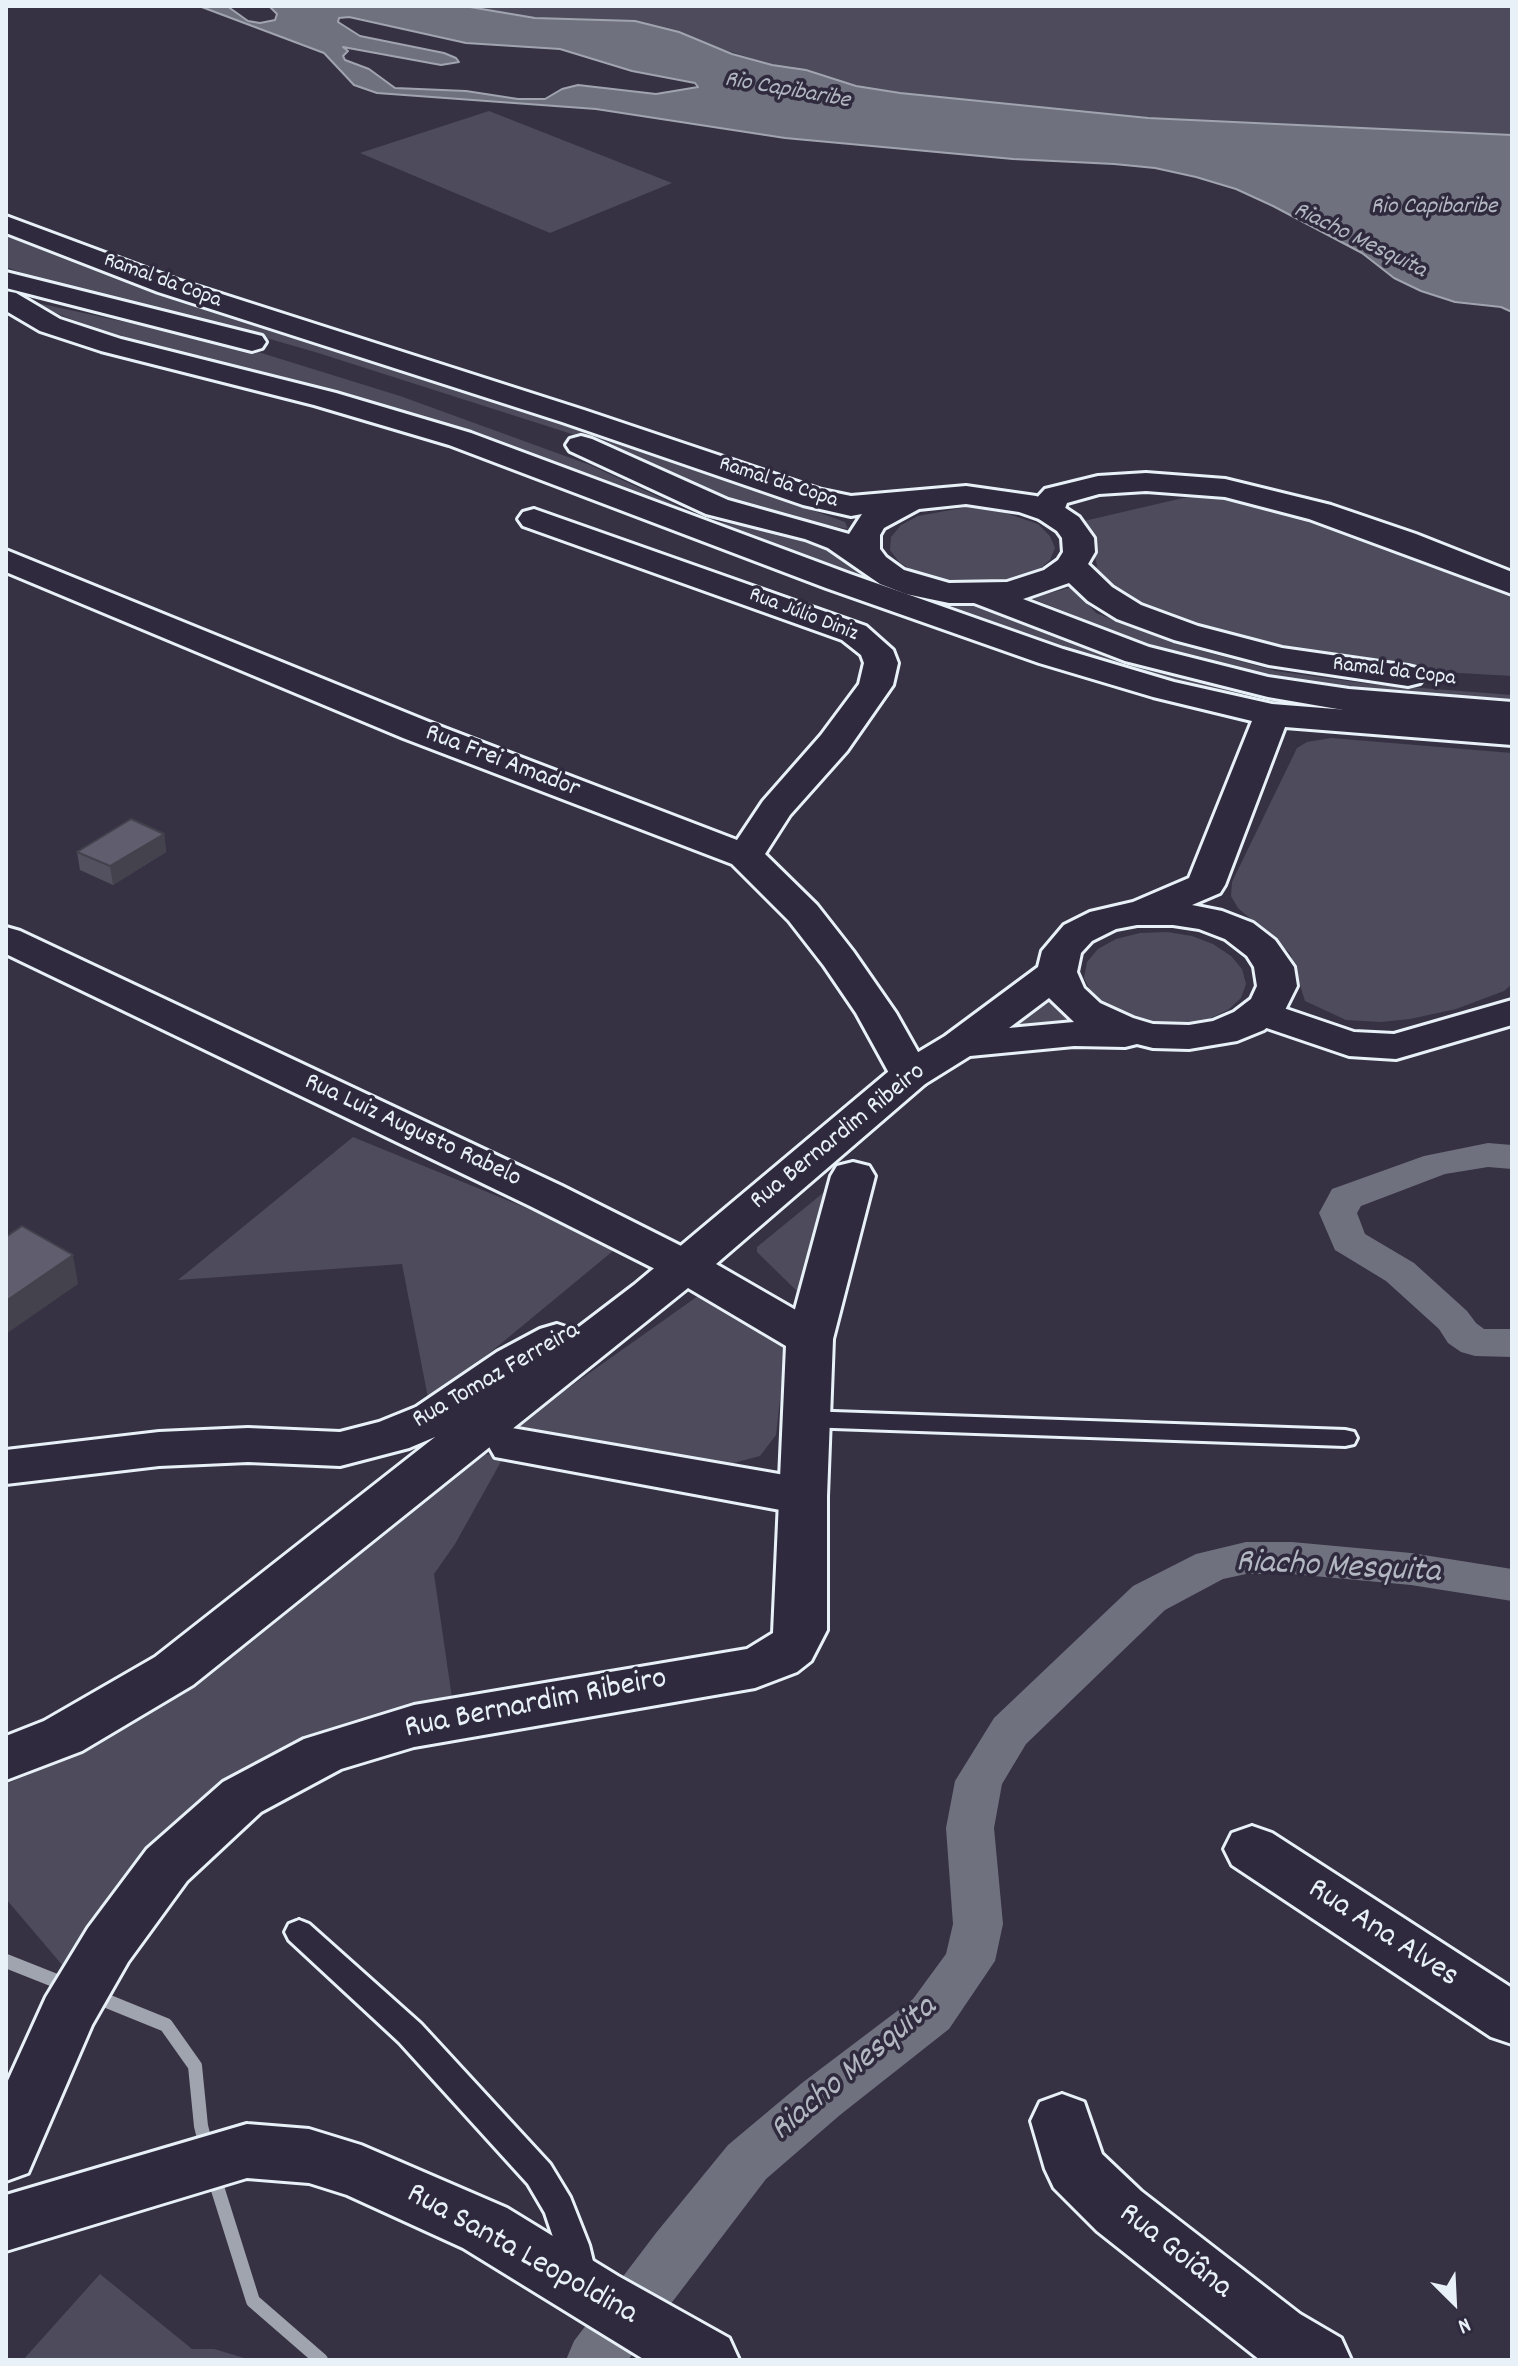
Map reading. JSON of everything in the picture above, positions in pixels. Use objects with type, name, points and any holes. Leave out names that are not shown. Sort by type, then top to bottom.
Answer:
[{"type":"street","name":"Ramal da Copa","points":[[6,224],[168,286],[573,416],[803,495],[851,506],[966,495],[997,497],[1050,512],[1068,524],[1078,538],[1079,552],[1071,566],[1100,594],[1129,612],[1186,633],[1281,658],[1376,674],[1512,685]]},
{"type":"street","name":"Ramal da Copa","points":[[6,280],[318,359],[575,443],[717,507],[816,532],[839,541],[892,577],[907,594]]},
{"type":"street","points":[[6,299],[50,325],[90,339],[340,403],[460,439],[907,594],[1051,656],[1165,690],[1272,715],[1512,734]]},
{"type":"street","points":[[1050,512],[1048,503],[1056,496],[1098,485],[1146,482],[1225,488],[1320,512],[1405,541],[1512,584]]},
{"type":"street","points":[[874,564],[864,549],[864,535],[872,522],[907,503]]},
{"type":"street","name":"Rua Júlio Diniz","points":[[534,519],[840,628],[866,640],[876,650],[881,663],[876,685],[834,743],[776,809],[745,856]]},
{"type":"street","name":"Rua Frei Amador","points":[[6,560],[416,730],[745,856],[803,913],[839,959],[876,1013],[910,1075]]},
{"type":"street","points":[[907,594],[982,594],[1036,586],[1071,566]]},
{"type":"street","name":"Ramal da Copa","points":[[982,594],[1137,654],[1268,687],[1349,700],[1512,713]]},
{"type":"street","points":[[1137,913],[1173,913],[1208,919],[1239,931],[1261,948],[1274,967],[1277,986],[1269,1005],[1249,1021],[1222,1032],[1189,1037],[1153,1036],[1118,1027],[1086,1012],[1066,993],[1057,972],[1062,951],[1078,933],[1104,920],[1137,913],[1206,885],[1272,715]]},
{"type":"street","points":[[1206,885],[1239,931]]},
{"type":"street","name":"Rua Luiz Augusto Rabelo","points":[[6,939],[546,1196],[668,1281],[810,1339]]},
{"type":"street","name":"Rua Bernardim Ribeiro","points":[[668,1281],[910,1075],[960,1045],[1057,972]]},
{"type":"street","points":[[1260,1012],[1349,1044],[1396,1047],[1512,1012]]},
{"type":"street","name":"Rua Bernardim Ribeiro","points":[[960,1045],[1074,1034],[1153,1036]]},
{"type":"street","name":"Rua Bernardim Ribeiro","points":[[6,2154],[67,2015],[108,1945],[167,1865],[242,1797],[323,1754],[414,1726],[755,1668],[778,1658],[792,1647],[801,1630],[802,1496],[810,1339],[853,1176]]},
{"type":"street","points":[[6,1759],[63,1736],[174,1671],[328,1551],[398,1491],[668,1281]]},
{"type":"street","name":"Rua Tomaz Ferreira","points":[[6,1467],[159,1449],[248,1445],[340,1449],[392,1436],[433,1419],[514,1363],[668,1281]]},
{"type":"street","points":[[512,1445],[802,1496]]},
{"type":"street","points":[[340,1449],[398,1491]]},
{"type":"street","name":"Rua Ana Alves","points":[[1252,1849],[1512,2019]]},
{"type":"street","name":"Rua Goiâna","points":[[1062,2121],[1076,2169],[1119,2211],[1277,2335],[1318,2360]]},
{"type":"street","name":"Rua Santa Leopoldina","points":[[6,2223],[247,2151],[309,2156],[361,2172],[485,2228],[589,2294],[682,2345]]},
{"type":"lane","points":[[805,1419],[1345,1438]]},
{"type":"lane","points":[[299,1932],[410,2033],[539,2174],[559,2207],[589,2294]]},
{"type":"shaded area","points":[[464,6],[1512,6],[1512,135],[1148,118],[900,93],[856,86],[806,70],[772,65],[635,21],[535,18]]},
{"type":"shaded area","points":[[489,111],[672,183],[550,233],[360,153]]},
{"type":"shaded area","points":[[6,236],[284,334],[670,459],[845,522],[848,529],[762,513],[707,496],[600,443],[315,352],[207,321],[47,282],[6,267]]},
{"type":"shaded area","points":[[6,293],[37,303],[242,347],[400,396],[590,465],[708,520],[789,534],[845,552],[870,578],[932,600],[979,600],[1374,714],[1310,712],[1193,689],[1045,649],[651,506],[158,354]]},
{"type":"shaded area","points":[[1221,495],[1263,501],[1512,592],[1512,676],[1424,671],[1320,658],[1175,620],[1126,600],[1095,576],[1097,565],[1084,521],[1183,498]]},
{"type":"shaded area","points":[[967,507],[994,509],[1038,524],[1050,536],[1055,548],[1050,560],[1037,571],[1017,579],[964,584],[915,572],[899,562],[890,550],[891,537],[901,525],[918,516]]},
{"type":"shaded area","points":[[1072,587],[1096,613],[1173,643],[1276,671],[1370,684],[1512,695],[1512,703],[1341,689],[1278,678],[1216,664],[1132,639],[1031,598]]},
{"type":"shaded area","points":[[1331,738],[1512,753],[1512,984],[1504,991],[1456,1009],[1410,1019],[1381,1022],[1346,1020],[1305,1001],[1290,953],[1238,908],[1231,896],[1232,882],[1297,748],[1307,742]]},
{"type":"shaded area","points":[[1167,932],[1192,936],[1213,944],[1231,956],[1242,969],[1246,984],[1241,998],[1228,1010],[1209,1019],[1185,1024],[1131,1018],[1108,1007],[1092,994],[1084,978],[1087,962],[1098,949],[1116,939],[1140,933]]},
{"type":"shaded area","points":[[1055,977],[1114,1028],[970,1041]]},
{"type":"shaded area","points":[[353,1137],[619,1246],[429,1403],[402,1264],[178,1280]]},
{"type":"shaded area","points":[[845,1175],[807,1301],[757,1252],[757,1247]]},
{"type":"shaded area","points":[[705,1291],[771,1327],[786,1347],[776,1435],[760,1456],[722,1466],[509,1430]]},
{"type":"shaded area","points":[[478,1452],[503,1458],[455,1544],[434,1574],[454,1712],[157,1851],[91,1919],[69,1973],[6,1899],[6,1784],[51,1765],[173,1694]]},
{"type":"shaded area","points":[[100,2274],[192,2349],[214,2349],[251,2360],[23,2360]]},
{"type":"water","name":"Rio Capibaribe","points":[[199,6],[227,6],[248,21],[260,23],[275,20],[277,14],[269,6],[464,6],[535,18],[635,21],[679,32],[732,54],[772,65],[806,70],[856,86],[900,93],[1148,118],[1512,135],[1512,312],[1501,307],[1455,302],[1421,291],[1394,278],[1362,253],[1273,206],[1236,189],[1155,168],[1013,159],[785,138],[596,109],[377,93],[354,85],[324,53]],"holes":[[[349,17],[466,43],[560,49],[632,71],[695,83],[698,87],[656,94],[578,85],[562,89],[545,99],[395,88],[369,69],[345,60],[343,56],[348,51],[343,47],[441,65],[459,62],[444,53],[360,36],[338,22],[339,18]]]},
{"type":"building","points":[[131,819],[164,834],[110,866],[77,852]]},
{"type":"building","points":[[22,1226],[73,1255],[6,1301],[6,1237]]},
{"type":"waterway","name":"Riacho Mesquita","points":[[1512,1157],[1488,1155],[1437,1164],[1346,1198],[1338,1213],[1349,1241],[1400,1272],[1453,1320],[1462,1333],[1475,1342],[1512,1343]]},
{"type":"waterway","name":"Riacho Mesquita","points":[[594,2360],[675,2251],[747,2162],[821,2099],[931,2014],[970,1961],[978,1924],[970,1828],[979,1781],[1010,1731],[1149,1598],[1212,1565],[1246,1558],[1292,1558],[1411,1569],[1512,1585]]},
{"type":"waterway","points":[[6,1961],[69,1986]]},
{"type":"waterway","points":[[92,1995],[166,2025],[195,2066],[201,2126],[207,2150]]},
{"type":"waterway","points":[[213,2174],[253,2301],[321,2360]]}]
